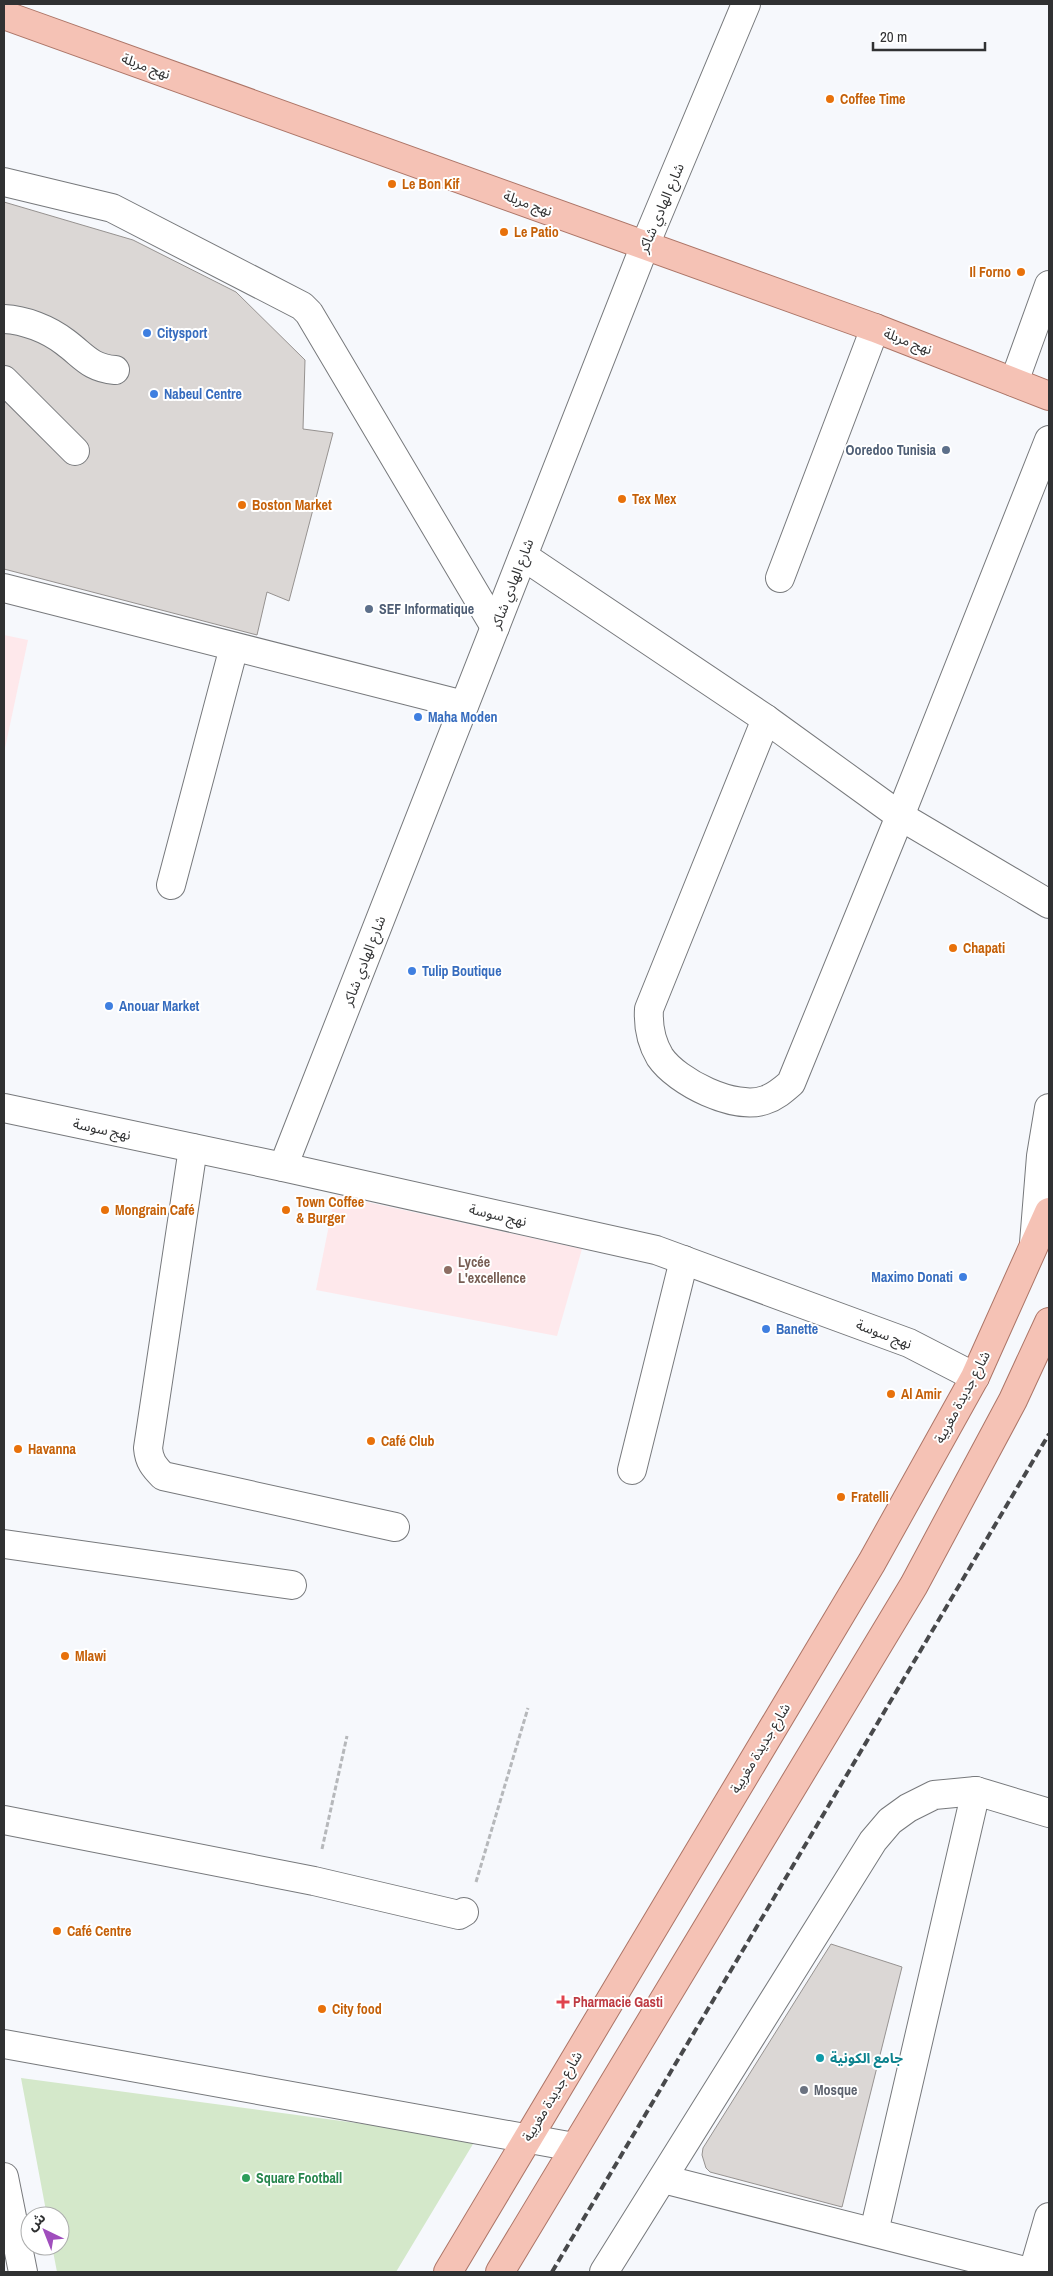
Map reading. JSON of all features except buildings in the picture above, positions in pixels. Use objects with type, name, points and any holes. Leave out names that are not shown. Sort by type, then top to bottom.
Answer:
[{"type":"main road","name":"نهج مربلة","points":[[4,15],[874,328],[1049,396]]},
{"type":"main road","name":"شارع جديدة مغربية","points":[[448,2272],[867,1570],[975,1377],[1049,1212]]},
{"type":"main road","points":[[500,2272],[914,1585],[1013,1400],[1049,1322]]},
{"type":"street","name":"شارع الهادي شاكر","points":[[283,1167],[645,245],[746,4]]},
{"type":"street","points":[[4,182],[112,208],[302,306],[314,322],[495,627]]},
{"type":"street","points":[[1014,382],[1049,285]]},
{"type":"street","points":[[4,319],[22,320],[64,341],[86,361],[103,369],[115,370]]},
{"type":"street","points":[[780,578],[874,328]]},
{"type":"street","points":[[4,380],[75,451]]},
{"type":"street","points":[[766,719],[649,1009],[648,1024],[660,1057],[674,1071],[697,1087],[724,1098],[745,1102],[764,1101],[791,1083],[900,816],[1049,440]]},
{"type":"street","points":[[523,556],[766,719],[900,816],[1049,904]]},
{"type":"street","points":[[4,588],[464,705]]},
{"type":"street","points":[[171,885],[234,647]]},
{"type":"street","name":"نهج سوسة","points":[[4,1108],[283,1167],[646,1248],[684,1260],[909,1343],[975,1377]]},
{"type":"street","points":[[1034,1246],[1041,1156],[1049,1108]]},
{"type":"street","points":[[193,1148],[150,1438],[149,1458],[154,1468],[163,1476],[395,1527]]},
{"type":"street","points":[[632,1470],[684,1260]]},
{"type":"street","points":[[4,1544],[292,1585]]},
{"type":"street","points":[[604,2272],[873,1841],[890,1821],[908,1808],[934,1795],[976,1791],[1049,1812]]},
{"type":"street","points":[[874,2232],[976,1791]]},
{"type":"street","points":[[4,1820],[314,1881],[459,1915],[464,1912]]},
{"type":"street","points":[[4,2044],[574,2147]]},
{"type":"street","points":[[4,2177],[23,2272]]},
{"type":"street","points":[[663,2179],[1031,2272],[1049,2216]]},
{"type":"path","points":[[464,1912],[469,1907],[528,1708]]},
{"type":"path","points":[[314,1881],[347,1736]]},
{"type":"shaded area","points":[[4,635],[28,640],[4,753]]},
{"type":"shaded area","name":"Lycée L'excellence","points":[[335,1195],[582,1249],[557,1336],[316,1290]]},
{"type":"green space","name":"Square Football","points":[[21,2078],[476,2139],[396,2272],[57,2272],[54,2256],[70,2256],[70,2206],[45,2206]]},
{"type":"railway","points":[[552,2272],[1049,1434]]},
{"type":"place","name":"Coffee Time","points":[[830,99]]},
{"type":"place","name":"Le Bon Kif","points":[[392,184]]},
{"type":"place","name":"Le Patio","points":[[504,232]]},
{"type":"place","name":"Il Forno","points":[[1021,272]]},
{"type":"place","name":"Citysport","points":[[147,333]]},
{"type":"place","name":"Nabeul Centre","points":[[154,394]]},
{"type":"place","name":"Ooredoo Tunisia","points":[[946,450]]},
{"type":"place","name":"Tex Mex","points":[[622,499]]},
{"type":"place","name":"Boston Market","points":[[242,505]]},
{"type":"place","name":"SEF Informatique","points":[[369,609]]},
{"type":"place","name":"Maha Moden","points":[[418,717]]},
{"type":"place","name":"Chapati","points":[[953,948]]},
{"type":"place","name":"Tulip Boutique","points":[[412,971]]},
{"type":"place","name":"Anouar Market","points":[[109,1006]]},
{"type":"place","name":"Mongrain Café","points":[[105,1210]]},
{"type":"place","name":"Town Coffee & Burger","points":[[286,1210]]},
{"type":"place","name":"Lycée L'excellence","points":[[448,1270]]},
{"type":"place","name":"Maximo Donati","points":[[963,1277]]},
{"type":"place","name":"Banette","points":[[766,1329]]},
{"type":"place","name":"Al Amir","points":[[891,1394]]},
{"type":"place","name":"Café Club","points":[[371,1441]]},
{"type":"place","name":"Havanna","points":[[18,1449]]},
{"type":"place","name":"Fratelli","points":[[841,1497]]},
{"type":"place","name":"Mlawi","points":[[65,1656]]},
{"type":"place","name":"Café Centre","points":[[57,1931]]},
{"type":"place","name":"Pharmacie Gasti","points":[[563,2002]]},
{"type":"place","name":"City food","points":[[322,2009]]},
{"type":"place","name":"جامع الكونية","points":[[820,2058]]},
{"type":"place","name":"Mosque","points":[[804,2090]]},
{"type":"place","name":"Square Football","points":[[246,2178]]}]
